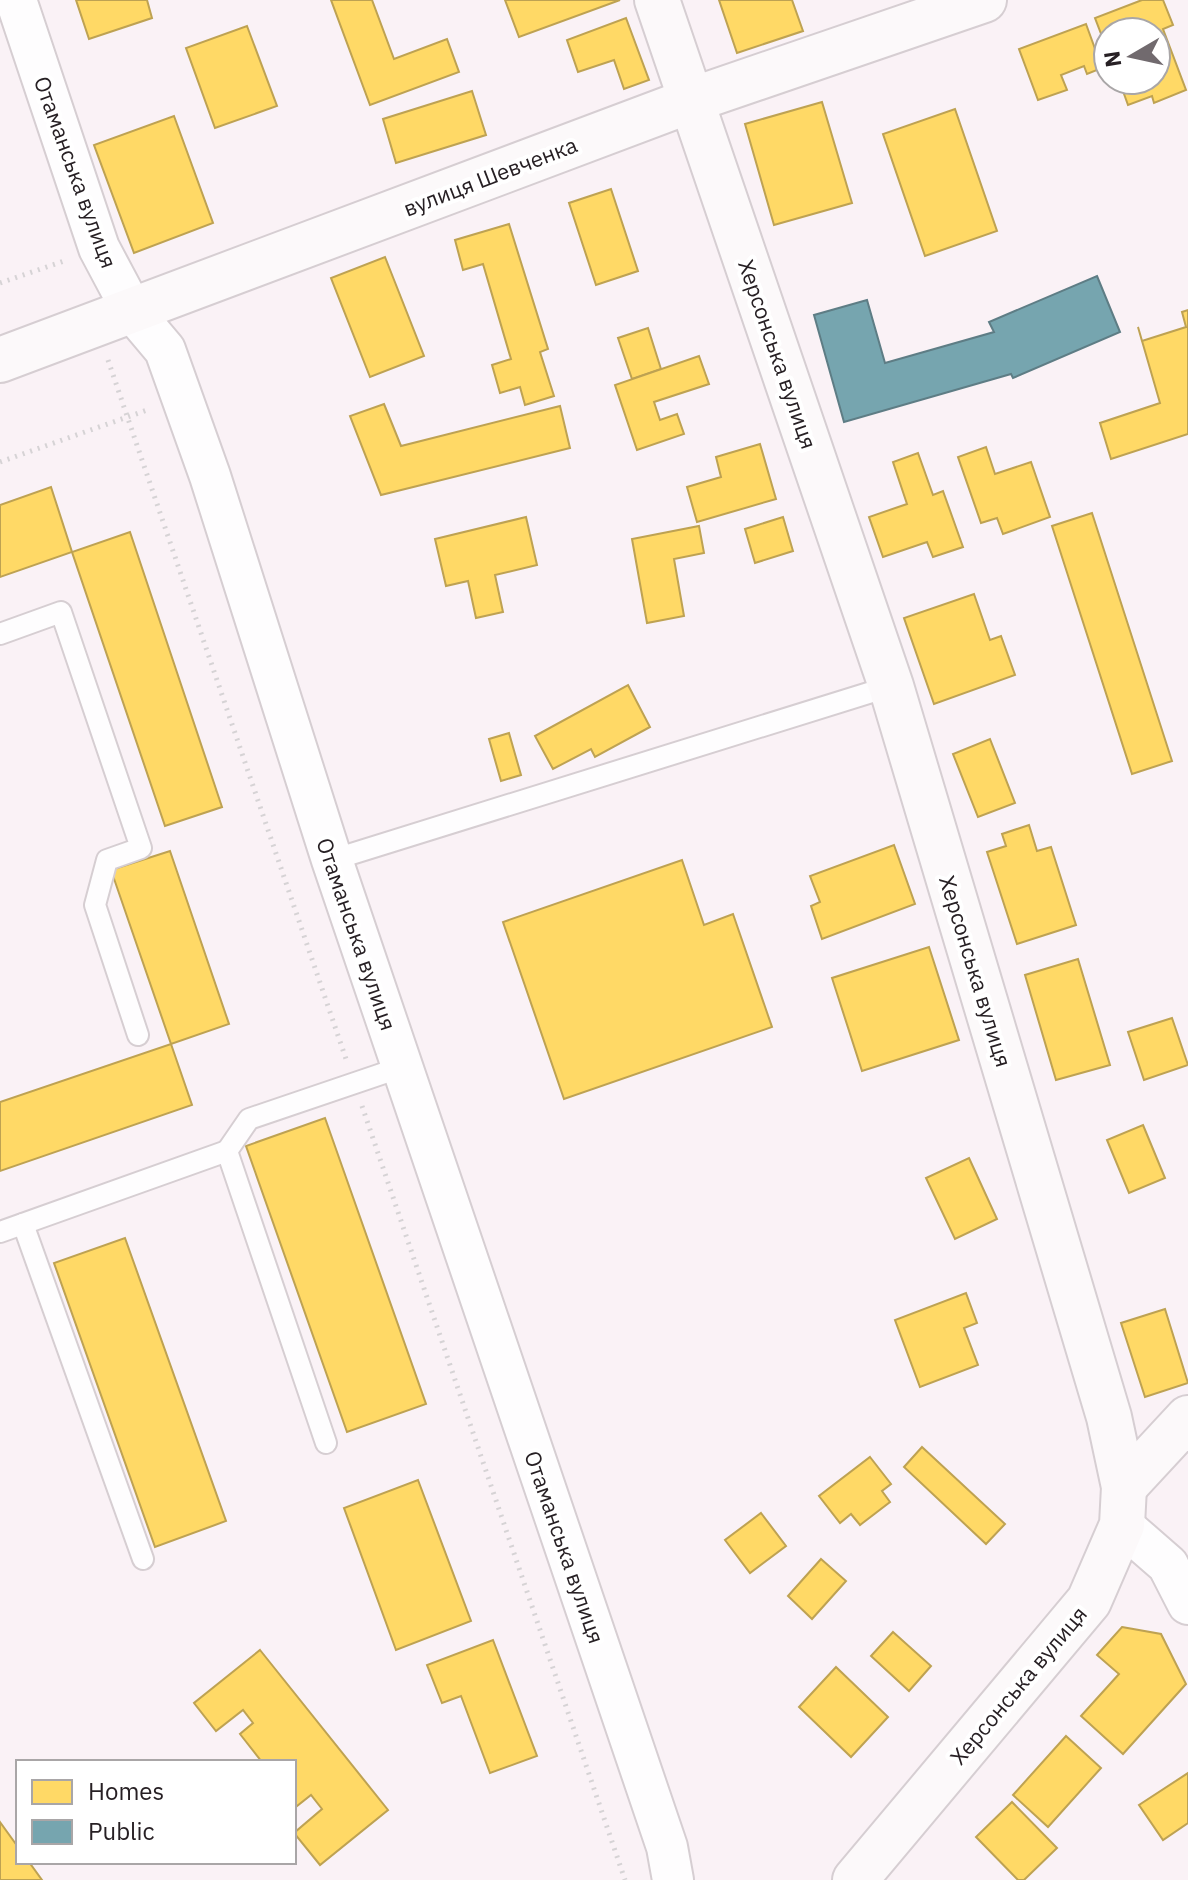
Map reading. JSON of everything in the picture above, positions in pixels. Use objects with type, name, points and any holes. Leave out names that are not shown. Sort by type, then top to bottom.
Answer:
[{"type":"main road","name":"Херсонська вулиця","points":[[657,0],[891,686],[1109,1417],[1123,1506],[1089,1601],[855,1880]]},
{"type":"main road","name":"вулиця Шевченка","points":[[0,360],[692,100],[984,0]]},
{"type":"main road","points":[[1123,1506],[1188,1418]]},
{"type":"street","name":"Отаманська вулиця","points":[[16,0],[99,248],[114,319],[165,350],[182,397],[332,860],[667,1847],[673,1880]]},
{"type":"street","points":[[1123,1506],[1168,1565],[1188,1604]]},
{"type":"lane","points":[[0,634],[61,612],[141,848],[107,860],[95,905],[138,1035]]},
{"type":"lane","points":[[332,860],[891,686]]},
{"type":"lane","points":[[0,1232],[227,1151],[249,1119],[402,1067]]},
{"type":"lane","points":[[227,1151],[326,1443]]},
{"type":"lane","points":[[23,1224],[143,1559]]},
{"type":"path","points":[[0,283],[99,248]]},
{"type":"path","points":[[114,319],[128,417],[348,1065]]},
{"type":"path","points":[[0,462],[182,397]]},
{"type":"path","points":[[359,1095],[625,1880]]},
{"type":"building: Homes","points":[[76,0],[147,0],[152,18],[89,39]]},
{"type":"building: Homes","points":[[331,0],[372,0],[394,59],[447,39],[459,72],[370,105]]},
{"type":"building: Homes","points":[[505,0],[620,0],[519,37]]},
{"type":"building: Homes","points":[[719,0],[792,0],[803,31],[737,53]]},
{"type":"building: Homes","points":[[1142,0],[1163,0],[1169,16],[1100,16]]},
{"type":"building: Homes","points":[[626,18],[649,80],[624,89],[614,60],[578,72],[567,40]]},
{"type":"building: Homes","points":[[1086,24],[1092,40],[1092,72],[1087,74],[1084,66],[1061,75],[1067,90],[1038,100],[1019,49]]},
{"type":"building: Homes","points":[[247,26],[277,106],[215,128],[186,48]]},
{"type":"building: Homes","points":[[1172,53],[1186,90],[1172,96]]},
{"type":"building: Homes","points":[[472,91],[486,135],[396,163],[383,119]]},
{"type":"building: Homes","points":[[1125,96],[1152,96],[1128,105]]},
{"type":"building: Homes","points":[[1152,96],[1171,96],[1154,103]]},
{"type":"building: Homes","points":[[822,102],[852,203],[774,225],[745,124]]},
{"type":"building: Homes","points":[[955,109],[997,231],[925,256],[883,134]]},
{"type":"building: Homes","points":[[174,116],[213,223],[134,253],[94,145]]},
{"type":"building: Homes","points":[[611,189],[638,271],[596,285],[569,203]]},
{"type":"building: Homes","points":[[509,224],[548,349],[540,352],[554,396],[525,405],[520,387],[500,393],[492,365],[511,359],[483,264],[463,270],[455,240]]},
{"type":"building: Homes","points":[[385,257],[424,356],[370,377],[331,278]]},
{"type":"building: Homes","points":[[1188,310],[1188,434],[1111,459],[1100,423],[1160,403],[1142,341],[1186,327],[1182,312]]},
{"type":"building: Homes","points":[[648,328],[661,369],[632,379],[618,338]]},
{"type":"building: Homes","points":[[699,356],[709,384],[654,402],[660,420],[677,414],[684,434],[637,450],[615,385]]},
{"type":"building: Homes","points":[[384,404],[401,446],[560,406],[570,448],[381,495],[350,416]]},
{"type":"building: Homes","points":[[760,444],[776,499],[697,522],[687,487],[721,477],[716,457]]},
{"type":"building: Homes","points":[[986,447],[995,474],[1031,462],[1050,517],[1003,534],[997,518],[981,523],[958,457]]},
{"type":"building: Homes","points":[[918,453],[933,495],[943,491],[963,547],[933,557],[927,542],[883,557],[869,517],[907,504],[893,462]]},
{"type":"building: Homes","points":[[51,487],[72,552],[0,577],[0,505]]},
{"type":"building: Homes","points":[[1092,513],[1172,761],[1132,774],[1052,526]]},
{"type":"building: Homes","points":[[526,517],[537,565],[495,575],[503,612],[476,618],[468,581],[446,586],[435,539]]},
{"type":"building: Homes","points":[[783,517],[793,551],[755,563],[745,529]]},
{"type":"building: Homes","points":[[699,526],[704,553],[674,559],[684,616],[647,623],[632,539]]},
{"type":"building: Homes","points":[[130,532],[222,807],[165,826],[72,552]]},
{"type":"building: Homes","points":[[974,594],[990,640],[1001,636],[1015,675],[934,704],[904,618]]},
{"type":"building: Homes","points":[[628,685],[650,727],[595,757],[591,749],[553,769],[535,736]]},
{"type":"building: Homes","points":[[509,733],[521,775],[501,781],[489,739]]},
{"type":"building: Homes","points":[[990,739],[1015,803],[978,817],[953,754]]},
{"type":"building: Homes","points":[[1029,825],[1037,851],[1051,847],[1076,925],[1017,944],[987,852],[1006,846],[1002,834]]},
{"type":"building: Homes","points":[[894,845],[915,904],[822,939],[811,906],[820,902],[810,876]]},
{"type":"building: Homes","points":[[170,851],[229,1024],[171,1044],[111,870]]},
{"type":"building: Homes","points":[[682,860],[704,925],[733,914],[772,1027],[564,1099],[503,922]]},
{"type":"building: Homes","points":[[929,947],[959,1040],[862,1071],[832,978]]},
{"type":"building: Homes","points":[[1078,959],[1110,1065],[1056,1080],[1025,975]]},
{"type":"building: Homes","points":[[1172,1018],[1188,1065],[1144,1080],[1128,1032]]},
{"type":"building: Homes","points":[[171,1044],[192,1105],[0,1171],[0,1102]]},
{"type":"building: Homes","points":[[325,1118],[426,1404],[347,1432],[246,1146]]},
{"type":"building: Homes","points":[[1143,1125],[1165,1178],[1129,1193],[1107,1140]]},
{"type":"building: Homes","points":[[969,1158],[997,1219],[955,1239],[926,1178]]},
{"type":"building: Homes","points":[[125,1238],[226,1521],[155,1547],[54,1263]]},
{"type":"building: Homes","points":[[966,1293],[977,1323],[964,1328],[978,1365],[920,1387],[895,1320]]},
{"type":"building: Homes","points":[[1165,1309],[1188,1383],[1145,1397],[1121,1323]]},
{"type":"building: Homes","points":[[922,1447],[1005,1524],[986,1544],[904,1467]]},
{"type":"building: Homes","points":[[870,1457],[891,1484],[882,1491],[890,1502],[860,1525],[851,1514],[840,1523],[819,1496]]},
{"type":"building: Homes","points":[[418,1480],[471,1621],[396,1650],[344,1508]]},
{"type":"building: Homes","points":[[761,1513],[786,1546],[750,1573],[725,1540]]},
{"type":"building: Homes","points":[[821,1559],[846,1581],[812,1619],[788,1596]]},
{"type":"building: Homes","points":[[1122,1627],[1161,1634],[1186,1684],[1123,1754],[1081,1716],[1119,1674],[1097,1655]]},
{"type":"building: Homes","points":[[893,1632],[931,1666],[909,1691],[871,1656]]},
{"type":"building: Homes","points":[[493,1640],[537,1756],[490,1773],[461,1696],[442,1703],[427,1665]]},
{"type":"building: Homes","points":[[260,1650],[388,1810],[320,1865],[296,1835],[296,1831],[322,1809],[311,1795],[296,1805],[296,1760],[260,1760],[240,1734],[253,1723],[243,1710],[216,1731],[194,1703]]},
{"type":"building: Homes","points":[[836,1667],[888,1717],[851,1757],[799,1707]]},
{"type":"building: Homes","points":[[1066,1736],[1101,1768],[1048,1827],[1013,1795]]},
{"type":"building: Homes","points":[[1188,1773],[1188,1823],[1163,1840],[1139,1805]]},
{"type":"building: Homes","points":[[1012,1802],[1057,1848],[1024,1880],[1018,1880],[976,1837]]},
{"type":"building: Homes","points":[[0,1822],[16,1844],[16,1864],[30,1864],[42,1880],[0,1880]]},
{"type":"building: Public","points":[[1097,276],[1120,332],[1013,378],[1011,374],[844,422],[814,315],[867,300],[885,363],[994,332],[989,322]]}]
